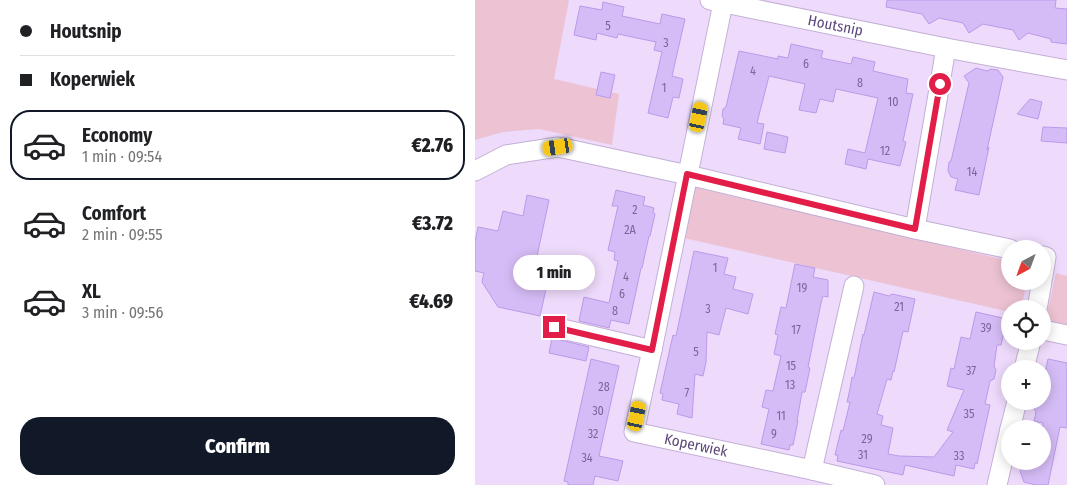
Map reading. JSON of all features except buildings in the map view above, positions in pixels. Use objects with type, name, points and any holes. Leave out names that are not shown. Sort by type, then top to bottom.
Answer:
[{"type":"street","name":"Houtsnip","points":[[687,174],[717,1],[946,48],[1067,70]]},
{"type":"street","points":[[915,229],[946,48]]},
{"type":"street","points":[[475,171],[505,155],[558,147],[687,174],[915,229],[1001,247]]},
{"type":"street","name":"Koperwiek","points":[[687,174],[634,432],[875,485]]},
{"type":"street","points":[[811,470],[854,286]]},
{"type":"street","points":[[554,327],[652,350]]},
{"type":"street","points":[[1051,332],[1067,335]]},
{"type":"street","points":[[997,485],[1001,468]]},
{"type":"shaded area","points":[[475,0],[1067,0],[1067,485],[475,485]]},
{"type":"shaded area","points":[[475,0],[569,0],[554,79],[619,94],[612,145],[539,129],[503,132],[475,140]]},
{"type":"shaded area","points":[[694,187],[1001,259],[1001,290],[1025,290],[1023,300],[1001,300],[1001,310],[684,238]]},
{"type":"shaded area","points":[[1056,273],[1067,276],[1067,327],[1051,323],[1050,300]]},
{"type":"route","points":[[554,327],[652,350],[687,174],[915,229],[940,84]]}]
